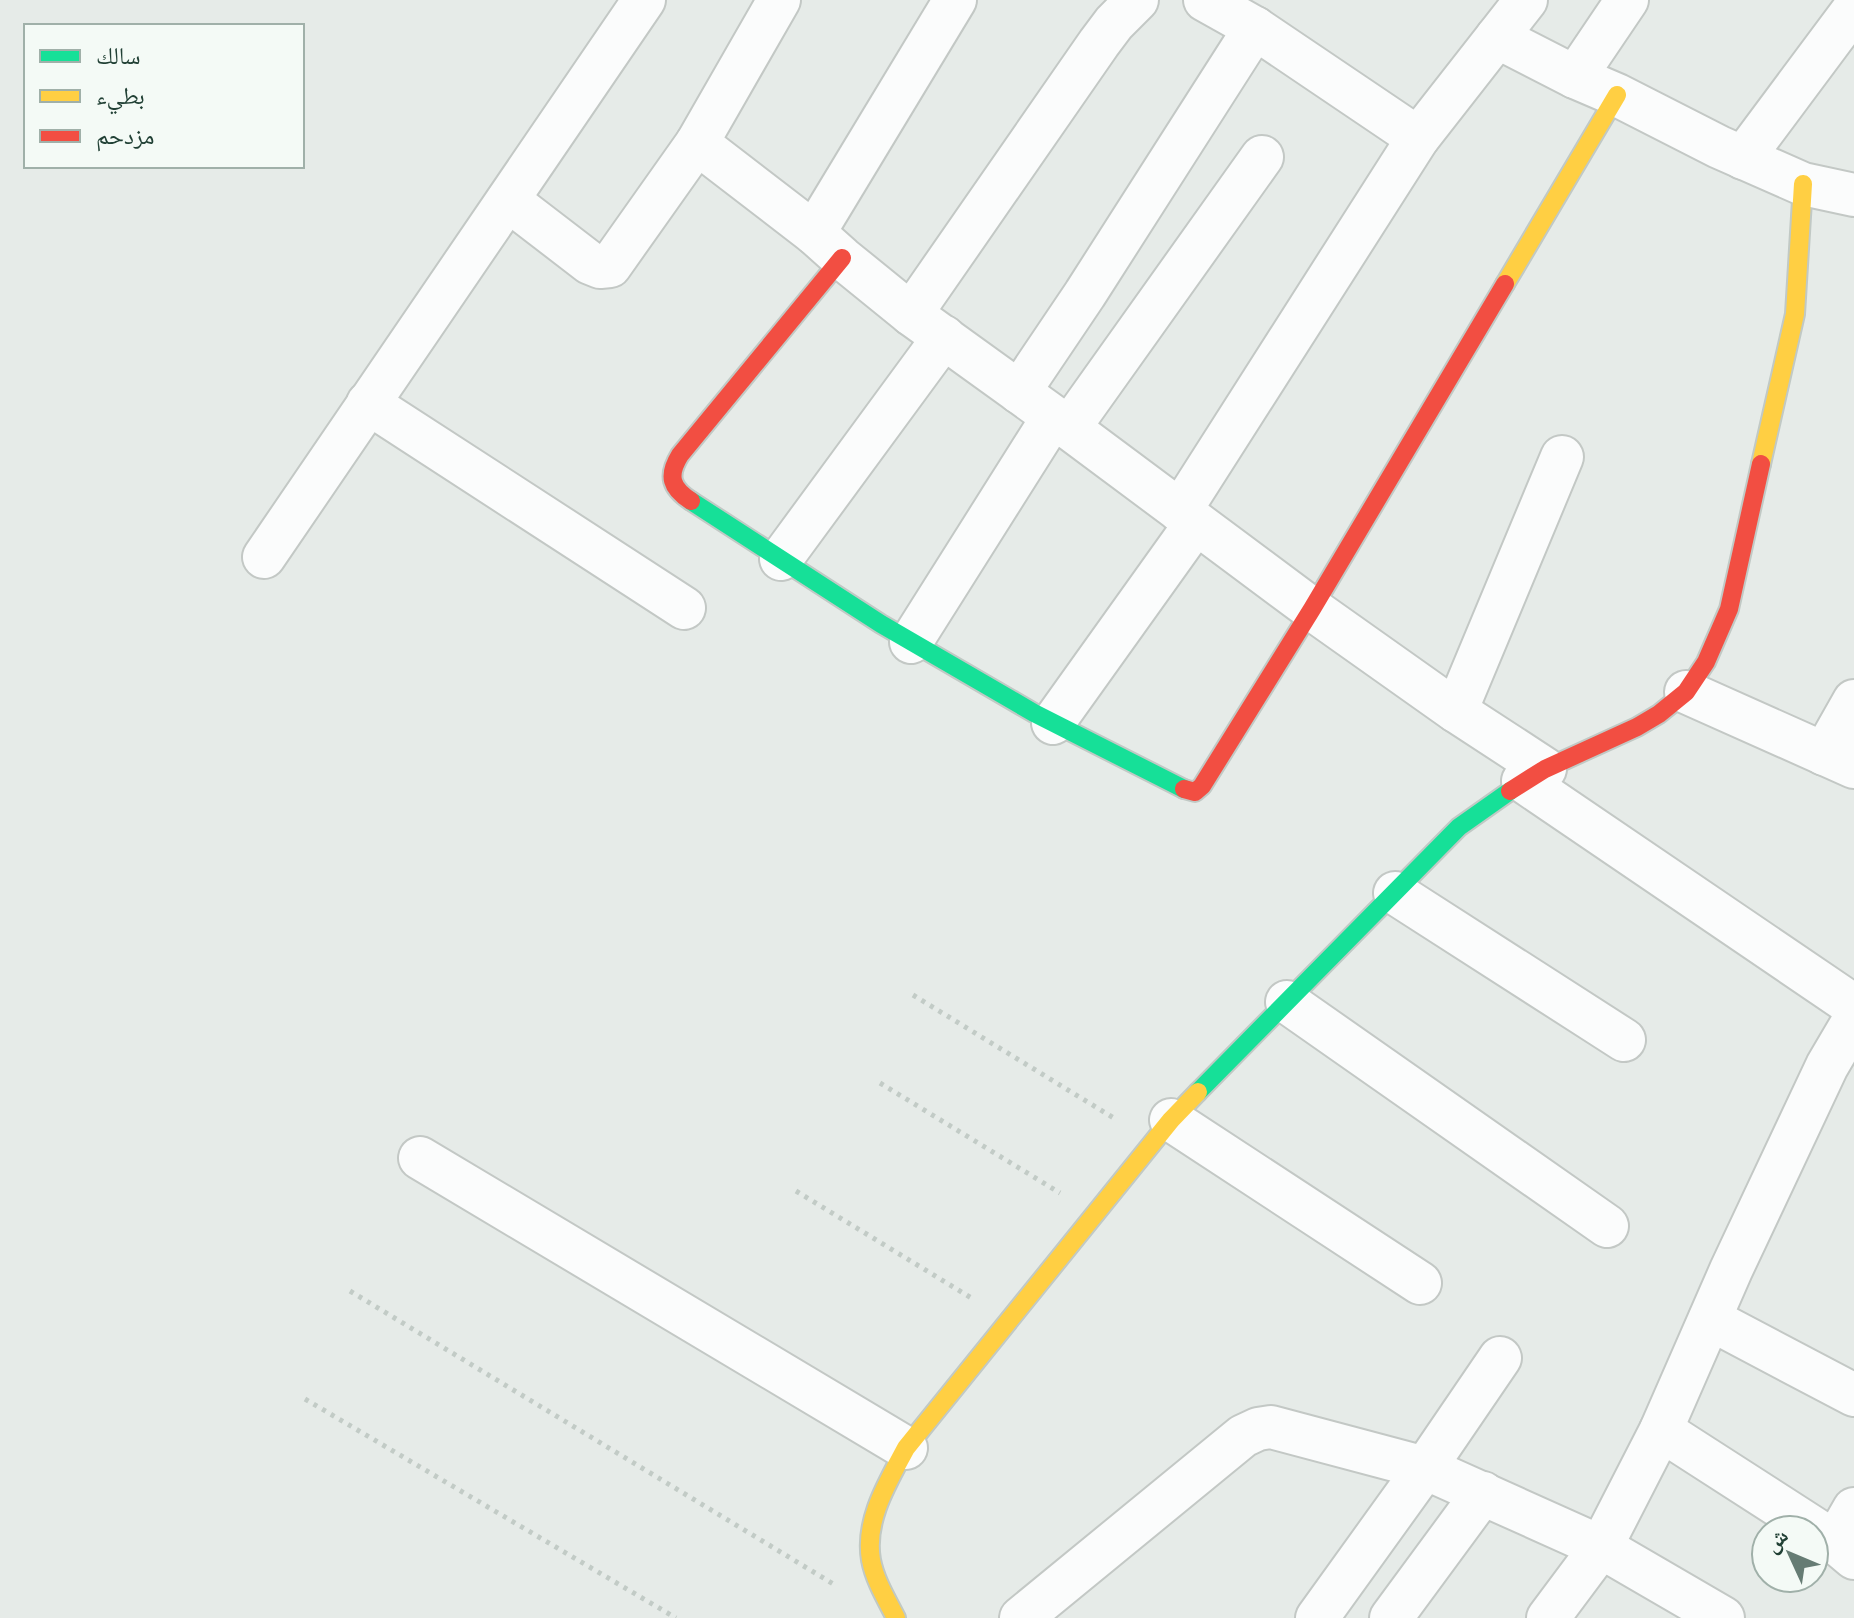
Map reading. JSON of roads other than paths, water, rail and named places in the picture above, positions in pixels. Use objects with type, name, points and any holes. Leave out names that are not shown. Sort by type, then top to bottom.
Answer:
[{"type":"street","points":[[264,557],[644,0]]},
{"type":"street","points":[[508,200],[590,263],[600,267],[610,266],[697,143],[779,0]]},
{"type":"street","points":[[955,0],[828,246],[680,455],[672,468],[672,480],[680,494],[911,642],[1053,723],[1195,792],[1202,786],[1312,609],[1617,95]]},
{"type":"street","points":[[781,559],[1099,43],[1137,0]]},
{"type":"street","points":[[1205,0],[1255,28],[1418,138]]},
{"type":"street","points":[[1575,77],[1627,0]]},
{"type":"street","points":[[1743,158],[1854,9]]},
{"type":"street","points":[[1053,723],[1188,517],[1418,138],[1514,11],[1575,77],[1803,184],[1854,195]]},
{"type":"street","points":[[1019,392],[1255,28]]},
{"type":"street","points":[[697,143],[927,325],[1312,609],[1456,711],[1534,775],[1854,1006]]},
{"type":"street","points":[[911,642],[1061,422],[1262,157]]},
{"type":"street","points":[[896,1618],[872,1564],[869,1542],[873,1521],[906,1448],[1162,1131],[1459,827],[1534,775],[1659,714],[1686,692],[1706,662],[1732,596],[1795,314],[1803,184]]},
{"type":"street","points":[[368,403],[684,608]]},
{"type":"street","points":[[1456,711],[1562,457]]},
{"type":"street","points":[[1686,692],[1839,760],[1854,701]]},
{"type":"street","points":[[1395,893],[1624,1040]]},
{"type":"street","points":[[1287,1002],[1607,1226]]},
{"type":"street","points":[[1548,1618],[1601,1547],[1661,1430],[1731,1270],[1841,1079],[1854,1020]]},
{"type":"street","points":[[1162,1131],[1420,1283]]},
{"type":"street","points":[[420,1158],[906,1448]]},
{"type":"street","points":[[1710,1319],[1854,1395]]},
{"type":"street","points":[[1317,1618],[1500,1358]]},
{"type":"street","points":[[1021,1618],[1243,1436],[1271,1427],[1425,1468],[1601,1547],[1723,1618]]},
{"type":"street","points":[[1661,1430],[1848,1536]]},
{"type":"street","points":[[1391,1618],[1483,1493]]}]
